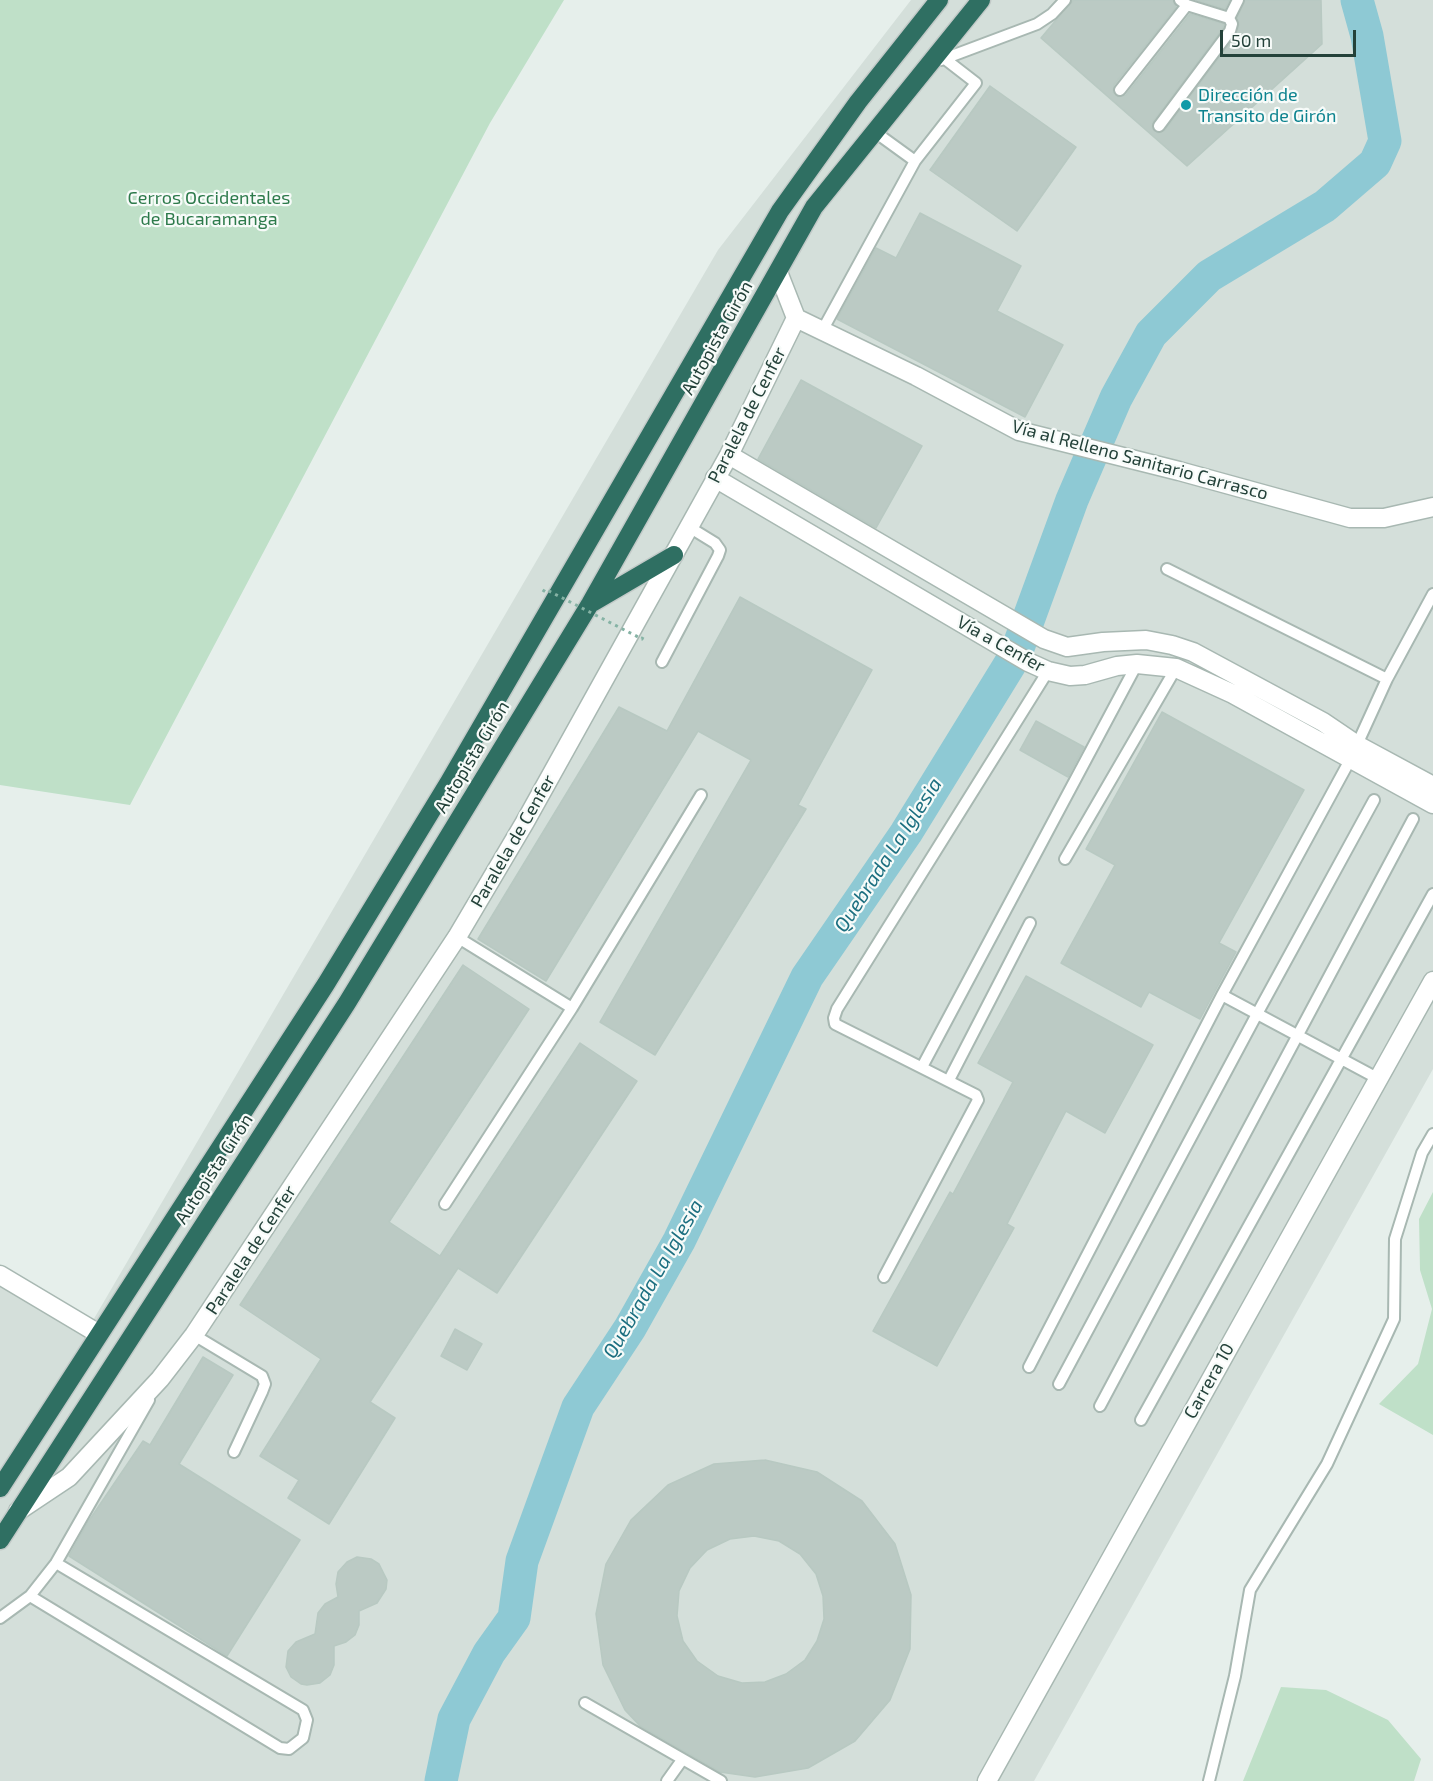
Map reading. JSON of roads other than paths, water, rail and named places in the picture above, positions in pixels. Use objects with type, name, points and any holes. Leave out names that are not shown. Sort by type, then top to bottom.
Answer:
[{"type":"highway","name":"Autopista Girón","points":[[0,1488],[326,984],[449,782],[780,211],[858,102],[939,0]]},
{"type":"highway","name":"Autopista Girón","points":[[0,1540],[347,1002],[590,604],[814,207],[875,132],[938,61],[981,0]]},
{"type":"highway","points":[[590,604],[674,555]]},
{"type":"street","points":[[778,272],[796,318]]},
{"type":"street","name":"Vía al Relleno Sanitario Carrasco","points":[[796,318],[916,376],[1019,431],[1350,518],[1384,518],[1433,507]]},
{"type":"street","name":"Paralela de Cenfer","points":[[18,1511],[69,1477],[160,1379],[194,1335],[457,937],[525,822],[729,455],[796,318]]},
{"type":"street","name":"Vía a Cenfer","points":[[729,455],[1044,639],[1067,647],[1103,642],[1146,640],[1193,652],[1323,722],[1373,770],[1433,804]]},
{"type":"street","name":"Vía a Cenfer","points":[[715,478],[1028,662],[1048,671],[1070,676],[1137,664],[1176,668],[1354,752],[1433,786]]},
{"type":"street","name":"Carrera 10","points":[[987,1781],[1433,981]]},
{"type":"street","points":[[0,1275],[99,1334]]},
{"type":"lane","points":[[938,61],[1038,24],[1052,14],[1065,0]]},
{"type":"lane","points":[[1229,18],[1238,0]]},
{"type":"lane","points":[[1120,90],[1183,2],[1229,18],[1232,24],[1230,32],[1159,126]]},
{"type":"lane","points":[[822,331],[915,161],[976,83],[938,61]]},
{"type":"lane","points":[[875,132],[915,161]]},
{"type":"lane","points":[[662,662],[720,550],[715,543],[689,527]]},
{"type":"lane","points":[[1167,569],[1387,679]]},
{"type":"lane","points":[[1029,1367],[1222,995],[1354,752],[1387,679],[1433,594]]},
{"type":"lane","points":[[922,1067],[1137,664]]},
{"type":"lane","points":[[1065,859],[1176,668]]},
{"type":"lane","points":[[884,1277],[978,1100],[976,1095],[949,1080],[836,1024],[834,1018],[837,1009],[1048,671]]},
{"type":"lane","points":[[445,1204],[572,1008],[701,795]]},
{"type":"lane","points":[[1059,1384],[1374,800]]},
{"type":"lane","points":[[1100,1406],[1413,819]]},
{"type":"lane","points":[[1141,1420],[1433,894]]},
{"type":"lane","points":[[949,1080],[1030,923]]},
{"type":"lane","points":[[457,937],[572,1008]]},
{"type":"lane","points":[[1222,995],[1377,1078]]},
{"type":"lane","points":[[1209,1781],[1235,1676],[1250,1590],[1327,1464],[1394,1319],[1395,1239],[1422,1153],[1433,1134]]},
{"type":"lane","points":[[194,1335],[262,1376],[265,1384],[234,1452]]},
{"type":"lane","name":"Paralela de Cenfer","points":[[0,1617],[30,1596],[56,1563],[160,1379]]},
{"type":"lane","points":[[30,1596],[280,1748],[289,1749],[303,1738],[307,1720],[303,1710],[56,1563]]},
{"type":"lane","points":[[585,1703],[721,1781]]},
{"type":"lane","points":[[667,1781],[682,1760]]},
{"type":"waterway","name":"Quebrada La Iglesia","points":[[441,1781],[454,1719],[489,1653],[514,1618],[522,1561],[578,1407],[630,1328],[679,1241],[807,977],[906,833],[1015,656],[1072,500],[1116,398],[1151,334],[1209,276],[1325,206],[1375,163],[1385,141],[1367,36],[1357,0]]},
{"type":"place","name":"Dirección de Transito de Girón","points":[[1186,105]]},
{"type":"park label","name":"Cerros Occidentales de Bucaramanga","points":[[209,208]]}]
